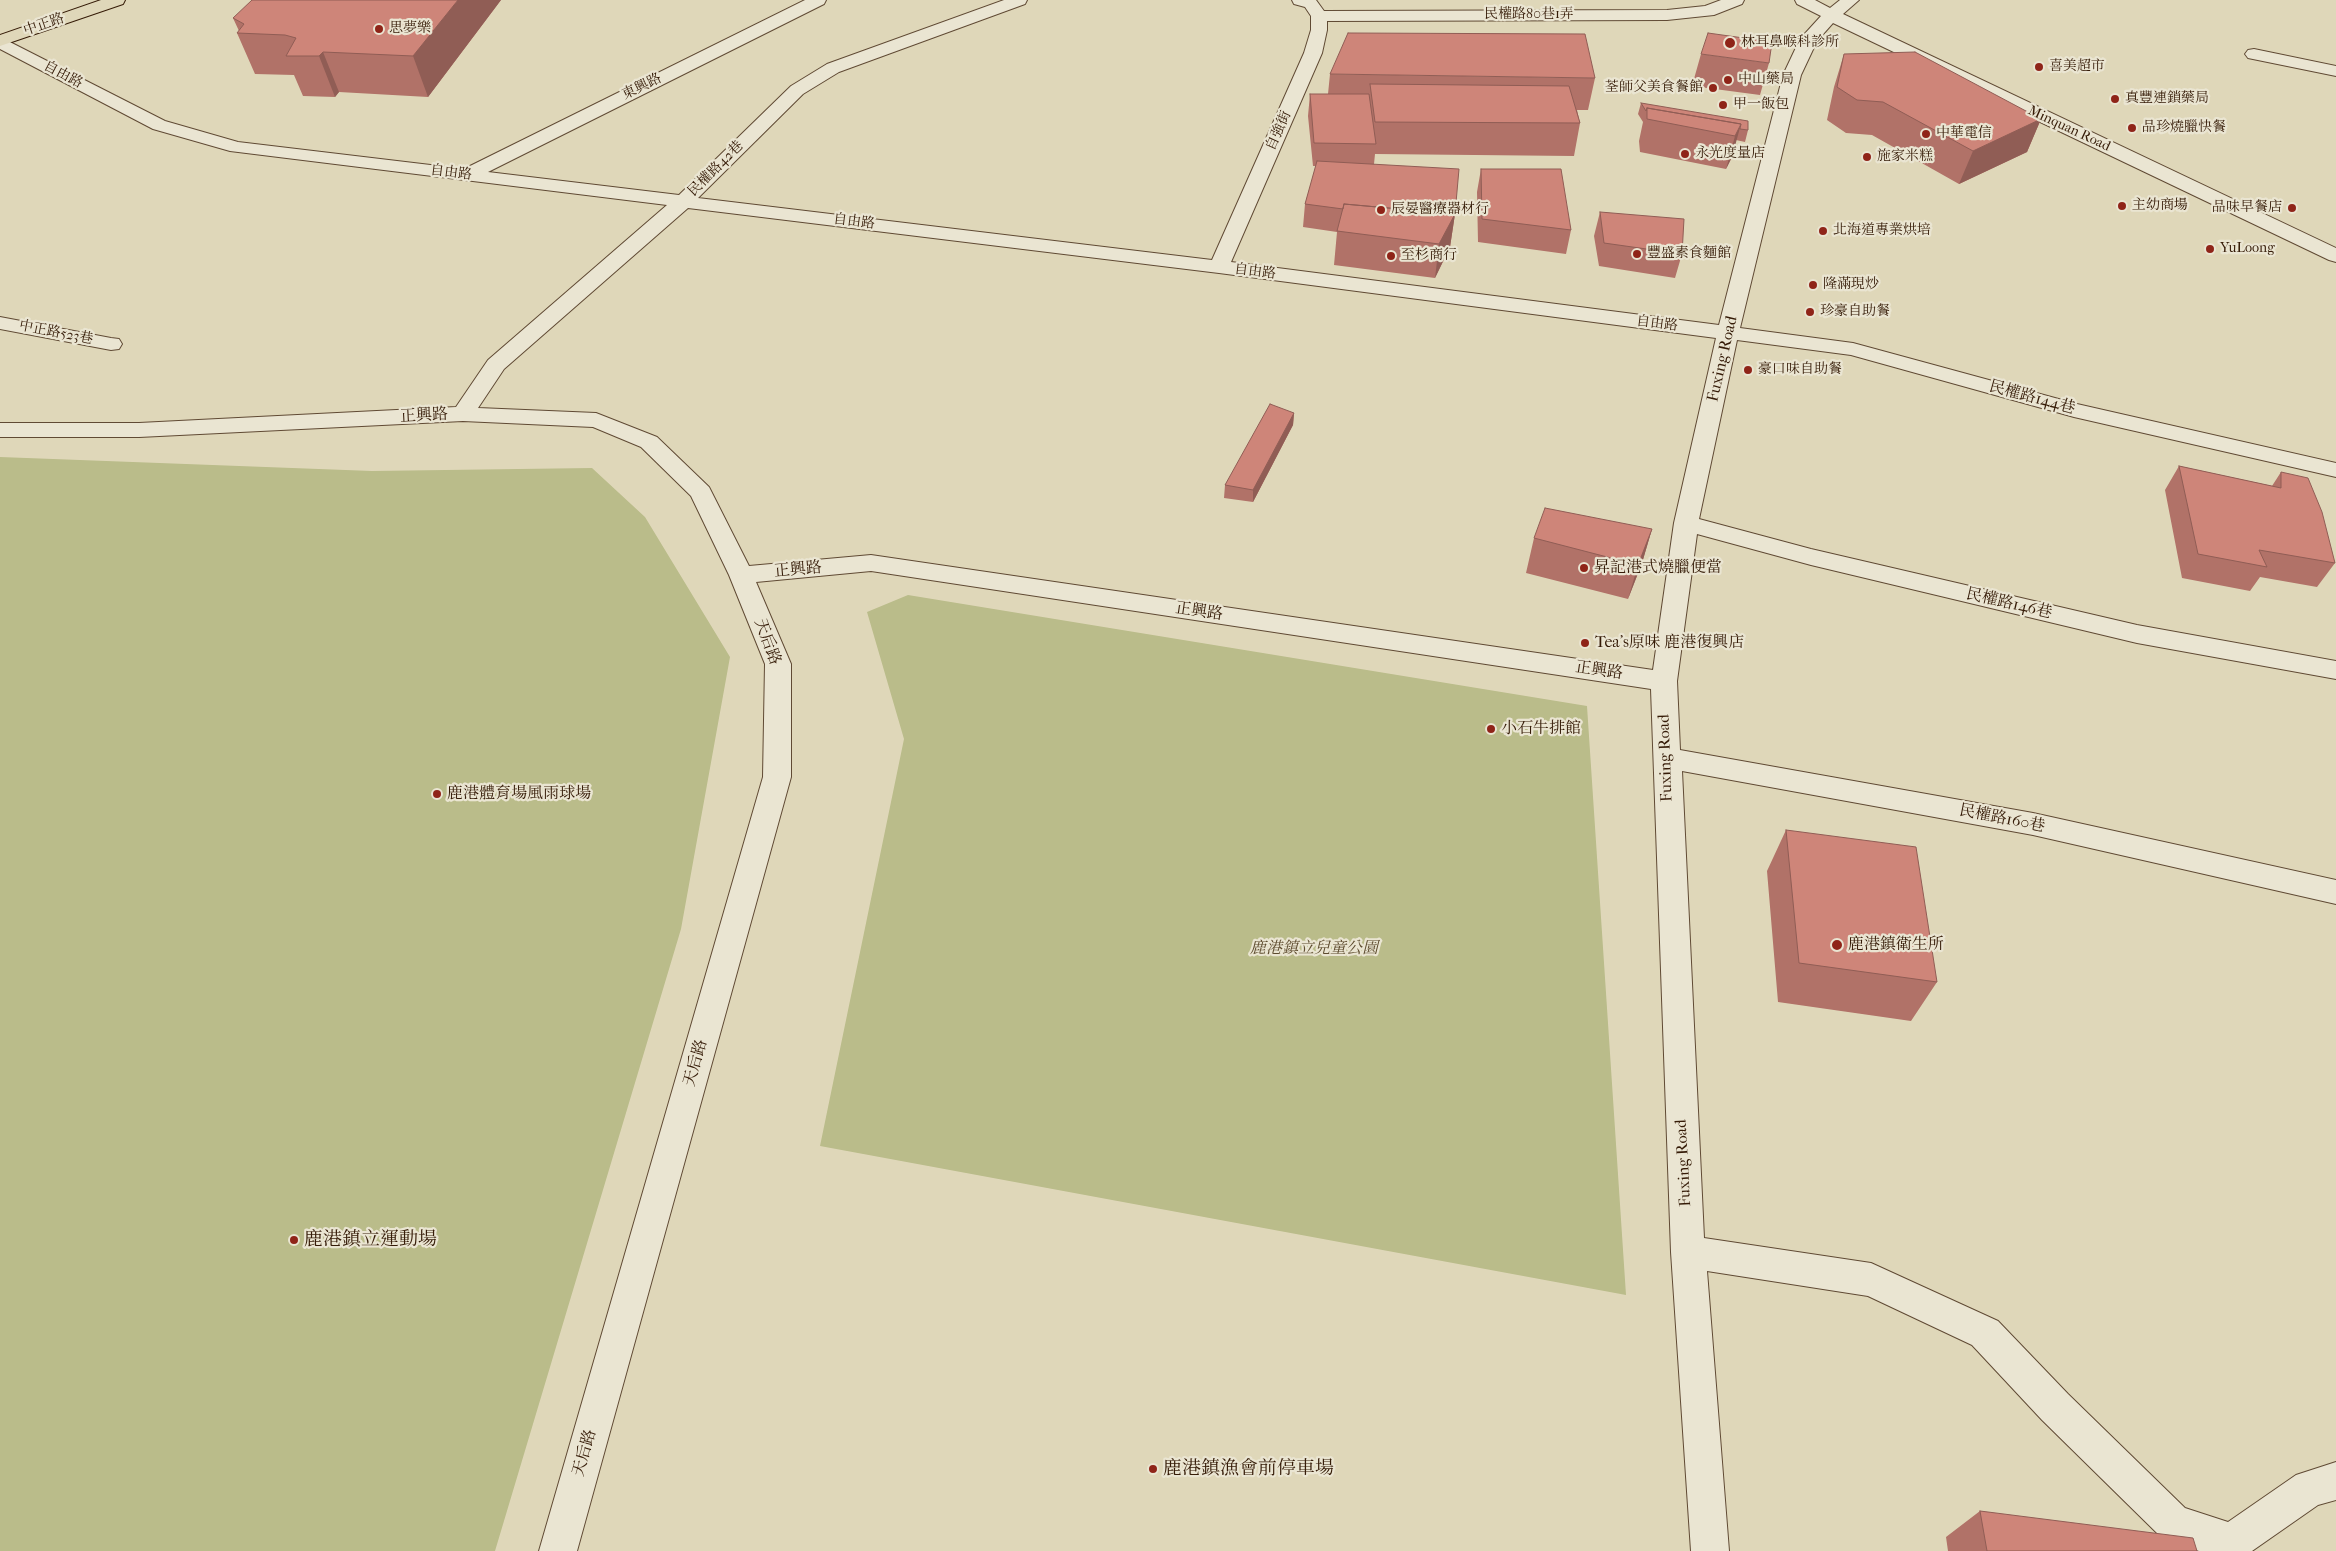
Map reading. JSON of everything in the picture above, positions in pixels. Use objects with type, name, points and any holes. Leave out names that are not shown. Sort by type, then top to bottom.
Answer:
[{"type":"main road","name":"中正路","points":[[0,41],[117,0]]},
{"type":"street","name":"東興路","points":[[467,175],[818,0]]},
{"type":"street","name":"民權路42巷","points":[[463,414],[496,365],[684,200],[796,90],[833,68],[1019,0]]},
{"type":"street","points":[[1300,0],[1311,4],[1319,16]]},
{"type":"street","name":"民權路80巷1弄","points":[[1319,16],[1667,15],[1708,11],[1736,0]]},
{"type":"street","name":"Minquan Road","points":[[1803,0],[1841,8],[2336,256]]},
{"type":"street","name":"Fuxing Road","points":[[1710,1551],[1688,1252],[1664,681],[1686,523],[1728,333],[1792,75],[1809,39],[1841,8]]},
{"type":"street","name":"自強街","points":[[1219,267],[1313,53],[1319,30],[1319,16]]},
{"type":"street","name":"自由路","points":[[0,41],[159,125],[237,148],[684,200],[1728,333]]},
{"type":"street","points":[[2254,54],[2336,71]]},
{"type":"street","name":"中正路523巷","points":[[0,323],[112,344]]},
{"type":"street","name":"民權路144巷","points":[[1728,333],[1852,349],[2074,410],[2336,470]]},
{"type":"street","name":"正興路","points":[[0,430],[139,430],[463,414],[596,420],[649,442],[701,492],[741,575],[871,563],[1664,681]]},
{"type":"street","name":"民權路146巷","points":[[1686,523],[1810,557],[2137,634],[2336,670]]},
{"type":"street","name":"天后路","points":[[558,1551],[777,777],[778,664],[741,575]]},
{"type":"street","name":"民權路160巷","points":[[1666,758],[2033,824],[2336,892]]},
{"type":"street","points":[[1688,1252],[1872,1280],[1985,1333],[2055,1407],[2174,1524],[2232,1542],[2309,1488],[2336,1481]]},
{"type":"green space","name":"鹿港鎮立運動場","points":[[0,457],[372,471],[592,468],[645,517],[730,657],[681,929],[495,1551],[0,1551]]},
{"type":"green space","name":"鹿港鎮立兒童公園","points":[[908,595],[1587,706],[1626,1295],[820,1146],[904,739],[867,612]]},
{"type":"building","points":[[252,0],[458,0],[413,56],[323,52],[319,56],[286,56],[296,38],[285,35],[237,33],[244,24],[233,18]]},
{"type":"building","points":[[1348,33],[1585,34],[1595,78],[1330,74]]},
{"type":"building","points":[[1708,33],[1772,42],[1769,63],[1701,54]]},
{"type":"building","points":[[1915,52],[2041,119],[1973,151],[1883,102],[1857,100],[1837,87],[1844,54]]},
{"type":"building","points":[[1370,84],[1569,86],[1580,123],[1375,122]]},
{"type":"building","points":[[1310,94],[1369,94],[1376,144],[1314,143]]},
{"type":"building","points":[[1641,103],[1748,121],[1748,130],[1740,129],[1741,124],[1647,108],[1646,111]]},
{"type":"building","points":[[1647,108],[1741,124],[1735,136],[1647,119]]},
{"type":"building","points":[[1317,161],[1459,169],[1455,214],[1344,204],[1343,209],[1305,204]]},
{"type":"building","points":[[1481,169],[1561,169],[1571,230],[1482,219]]},
{"type":"building","points":[[1344,204],[1455,214],[1439,244],[1337,231]]},
{"type":"building","points":[[1600,212],[1684,219],[1682,254],[1604,243]]},
{"type":"building","points":[[1270,404],[1294,413],[1253,490],[1225,485]]},
{"type":"building","points":[[2179,466],[2281,488],[2281,472],[2308,478],[2322,512],[2335,563],[2259,550],[2267,567],[2198,554]]},
{"type":"building","points":[[1545,508],[1652,529],[1638,565],[1534,538]]},
{"type":"building","points":[[1786,830],[1916,847],[1937,982],[1799,963]]},
{"type":"building","points":[[1980,1511],[2193,1538],[2197,1551],[1987,1551]]},
{"type":"place","name":"思夢樂","points":[[379,29]]},
{"type":"place","name":"林耳鼻喉科診所","points":[[1730,43]]},
{"type":"place","name":"喜美超市","points":[[2039,67]]},
{"type":"place","name":"中山藥局","points":[[1728,80]]},
{"type":"place","name":"荃師父美食餐館","points":[[1713,88]]},
{"type":"place","name":"真豐連鎖藥局","points":[[2115,99]]},
{"type":"place","name":"甲一飯包","points":[[1723,105]]},
{"type":"place","name":"品珍燒臘快餐","points":[[2132,128]]},
{"type":"place","name":"中華電信","points":[[1926,134]]},
{"type":"place","name":"永光度量店","points":[[1685,154]]},
{"type":"place","name":"施家米糕","points":[[1867,157]]},
{"type":"place","name":"主幼商場","points":[[2122,206]]},
{"type":"place","name":"品味早餐店","points":[[2292,208]]},
{"type":"place","name":"辰晏醫療器材行","points":[[1381,210]]},
{"type":"place","name":"北海道專業烘培","points":[[1823,231]]},
{"type":"place","name":"YuLoong","points":[[2210,249]]},
{"type":"place","name":"豐盛素食麵館","points":[[1637,254]]},
{"type":"place","name":"至杉商行","points":[[1391,256]]},
{"type":"place","name":"隆滿現炒","points":[[1813,285]]},
{"type":"place","name":"珍豪自助餐","points":[[1810,312]]},
{"type":"place","name":"豪口味自助餐","points":[[1748,370]]},
{"type":"place","name":"昇記港式燒臘便當","points":[[1584,568]]},
{"type":"place","name":"Tea's原味 鹿港復興店","points":[[1585,643]]},
{"type":"place","name":"小石牛排館","points":[[1491,729]]},
{"type":"place","name":"鹿港體育場風雨球場","points":[[437,794]]},
{"type":"place","name":"鹿港鎮衛生所","points":[[1837,945]]},
{"type":"place","name":"鹿港鎮立運動場","points":[[294,1240]]},
{"type":"place","name":"鹿港鎮漁會前停車場","points":[[1153,1469]]}]
